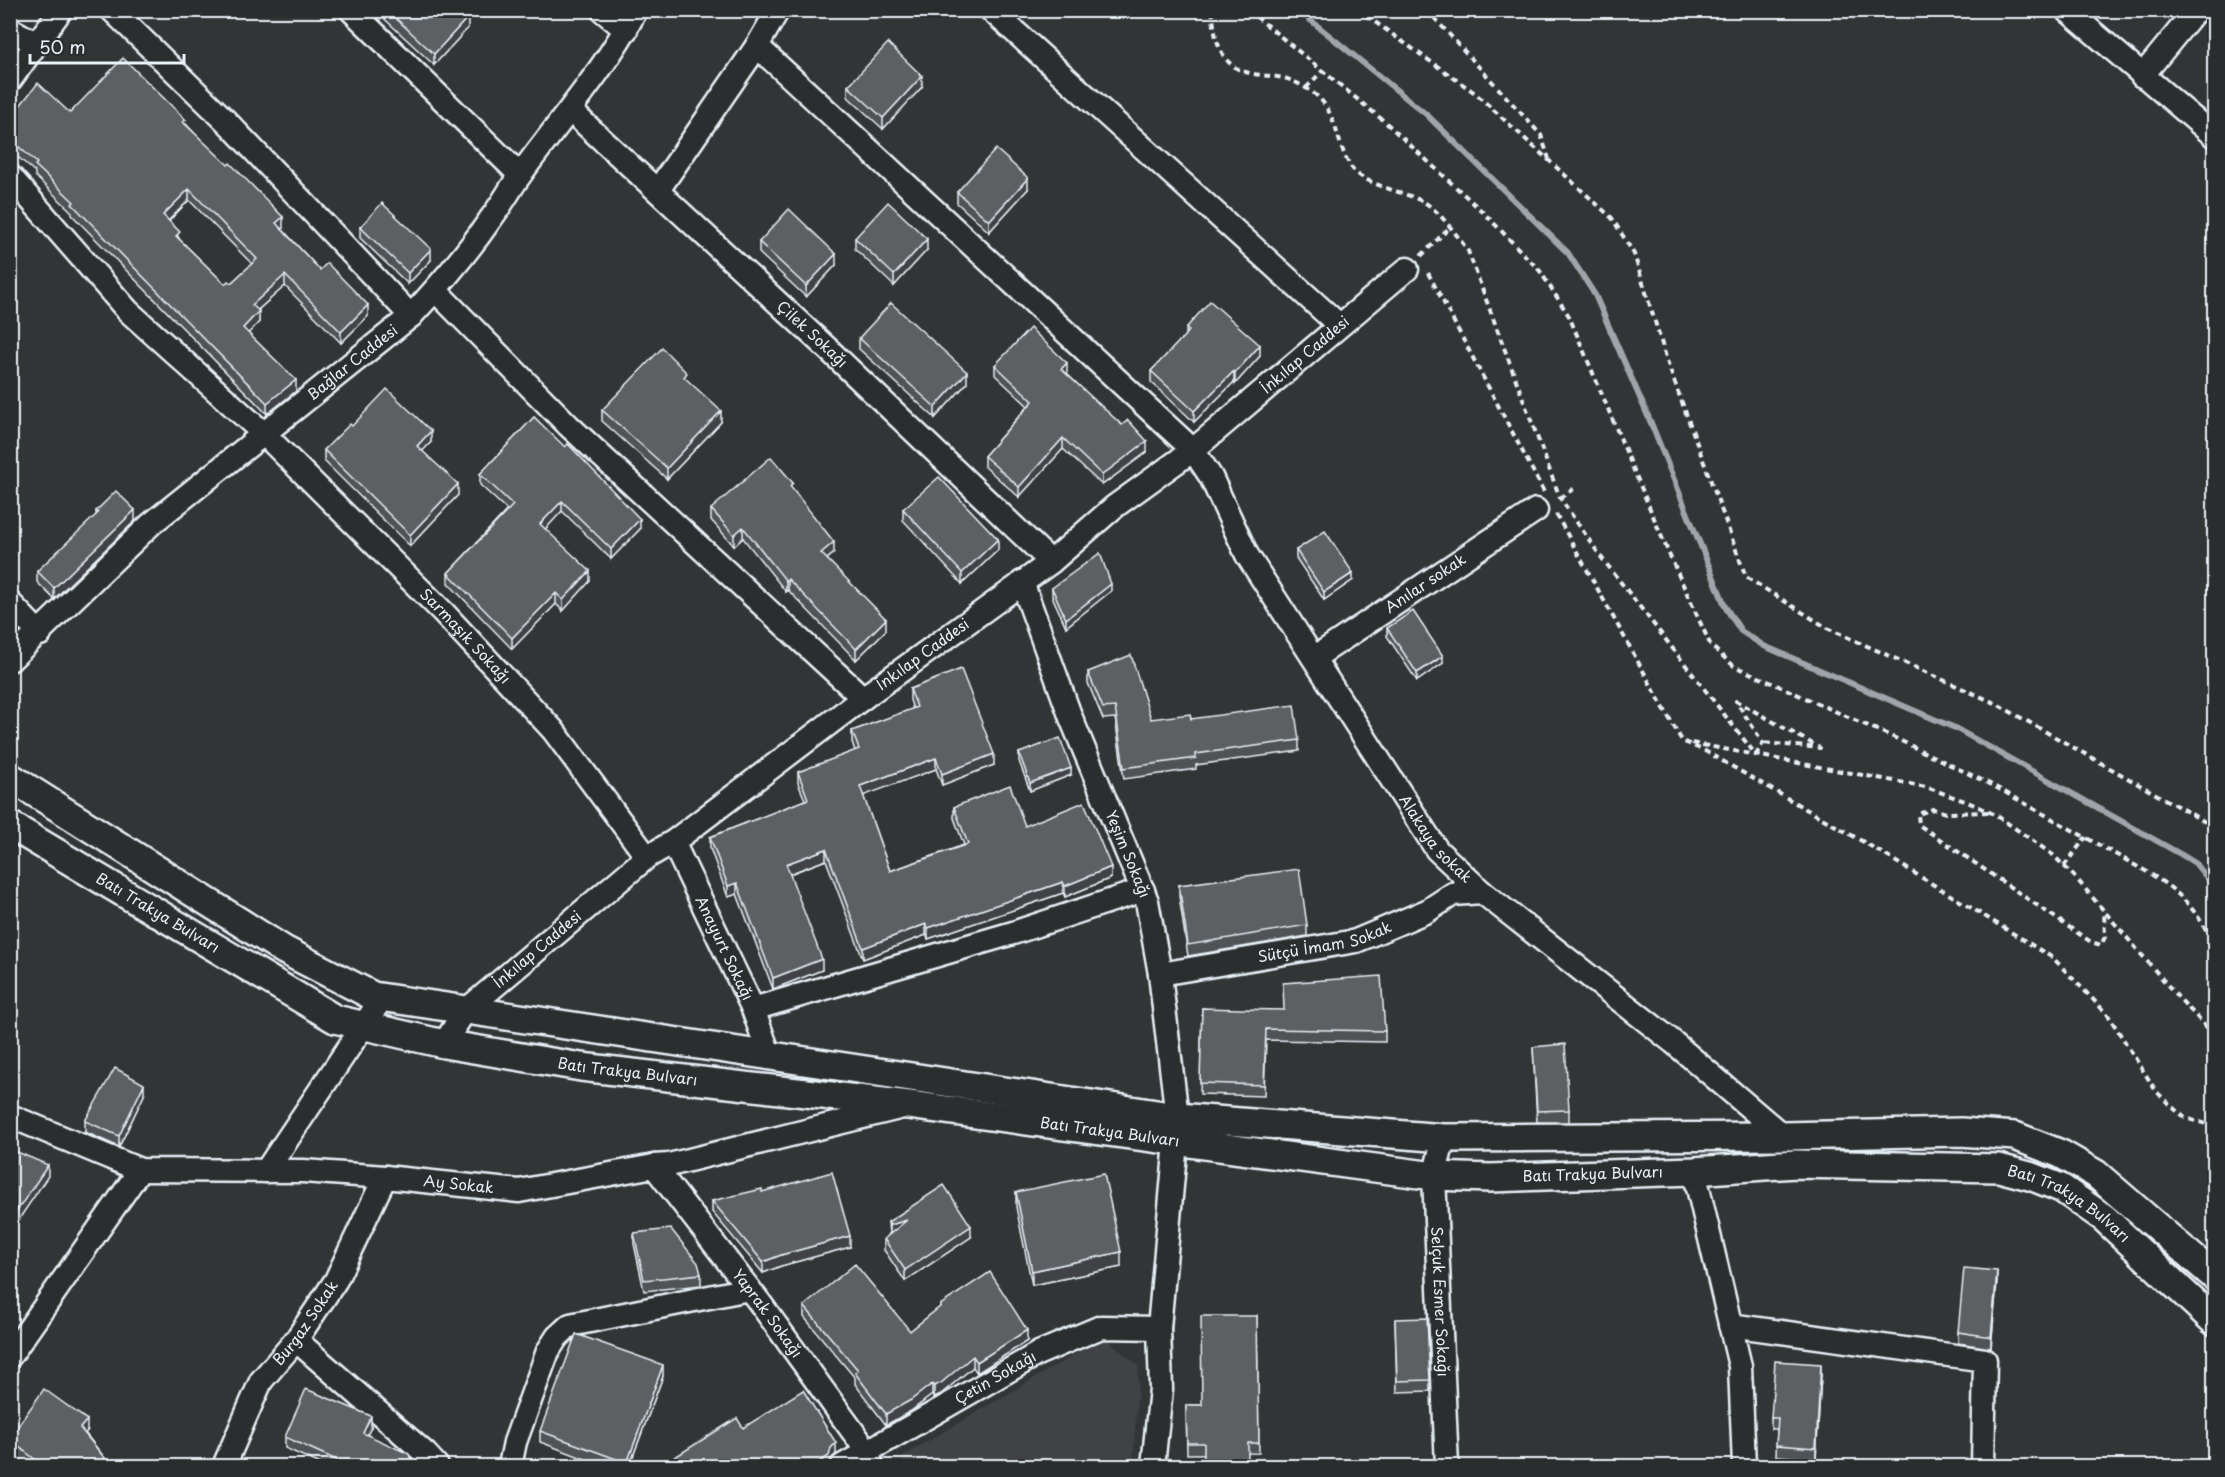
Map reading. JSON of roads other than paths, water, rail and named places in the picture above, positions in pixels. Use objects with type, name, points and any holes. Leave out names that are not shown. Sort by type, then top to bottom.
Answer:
[{"type":"main road","name":"Batı Trakya Bulvarı","points":[[10,777],[284,950],[373,996],[770,1057],[1434,1176],[1490,1178],[1694,1171],[1795,1164],[1999,1168],[2033,1177],[2061,1188],[2104,1218],[2214,1321]]},
{"type":"main road","name":"Batı Trakya Bulvarı","points":[[10,825],[335,1019],[444,1044],[581,1067],[909,1105],[1177,1129],[1444,1138],[1783,1136],[1961,1132],[2015,1136],[2061,1154],[2096,1174],[2214,1276]]},
{"type":"street","points":[[10,80],[62,10]]},
{"type":"street","points":[[112,10],[229,124],[411,316]]},
{"type":"street","points":[[351,10],[520,175]]},
{"type":"street","points":[[602,10],[631,20]]},
{"type":"street","points":[[658,190],[757,46],[778,10]]},
{"type":"street","points":[[991,10],[1339,325]]},
{"type":"street","points":[[2067,10],[2214,136]]},
{"type":"street","points":[[2142,76],[2196,10]]},
{"type":"street","name":"Bağlar Caddesi","points":[[10,660],[151,524],[411,316],[492,219],[520,175],[570,110],[631,20]]},
{"type":"street","points":[[10,29],[37,44]]},
{"type":"street","name":"Alakaya sokak","points":[[757,46],[1194,450],[1211,477],[1247,555],[1437,850],[1482,892],[1673,1042],[1783,1136]]},
{"type":"street","name":"Çilek Sokağı","points":[[570,110],[658,190],[1051,562]]},
{"type":"street","name":"Sarmaşık Sokağı","points":[[10,176],[128,311],[262,433],[443,612],[553,730],[647,858]]},
{"type":"street","name":"İnkılap Caddesi","points":[[444,1044],[464,1011],[647,858],[673,842],[863,698],[1051,562],[1114,507],[1194,450],[1339,325],[1417,265]]},
{"type":"street","points":[[435,290],[569,426],[863,698]]},
{"type":"street","name":"Anılar sokak","points":[[1314,658],[1546,507]]},
{"type":"street","name":"Yeşim Sokağı","points":[[1022,582],[1071,718],[1147,901],[1160,974],[1177,1129],[1160,1328],[1161,1389],[1153,1467]]},
{"type":"street","points":[[10,603],[40,633]]},
{"type":"street","name":"Anayurt Sokağı","points":[[673,842],[753,1010],[770,1057]]},
{"type":"street","points":[[753,1010],[1013,933],[1143,891]]},
{"type":"street","name":"Sütçü İmam Sokak","points":[[1160,974],[1356,941],[1427,911],[1453,894],[1482,892]]},
{"type":"street","points":[[266,1171],[382,998]]},
{"type":"street","name":"Ay Sokak","points":[[10,1116],[140,1170],[266,1171],[385,1177],[519,1191],[669,1165],[909,1105]]},
{"type":"street","name":"Selçuk Esmer Sokağı","points":[[1444,1138],[1434,1176],[1448,1467]]},
{"type":"street","name":"Yaprak Sokağı","points":[[654,1166],[749,1289],[870,1459]]},
{"type":"street","points":[[10,1356],[140,1170]]},
{"type":"street","points":[[1694,1171],[1740,1366],[1744,1467]]},
{"type":"street","name":"Burgaz Sokak","points":[[224,1467],[261,1381],[296,1340],[336,1280],[385,1177]]},
{"type":"street","points":[[510,1467],[515,1442],[548,1352],[557,1336],[570,1325],[749,1289]]},
{"type":"street","points":[[1730,1325],[1985,1360],[1983,1467]]},
{"type":"street","name":"Çetin Sokağı","points":[[842,1467],[870,1459],[1039,1353],[1101,1327],[1160,1328]]},
{"type":"street","points":[[296,1340],[426,1454],[437,1467]]},
{"type":"waterway","points":[[1298,10],[1427,115],[1568,253],[1595,295],[1651,423],[1726,608],[1741,631],[1764,646],[1955,728],[2182,855],[2195,863],[2214,886]]}]
